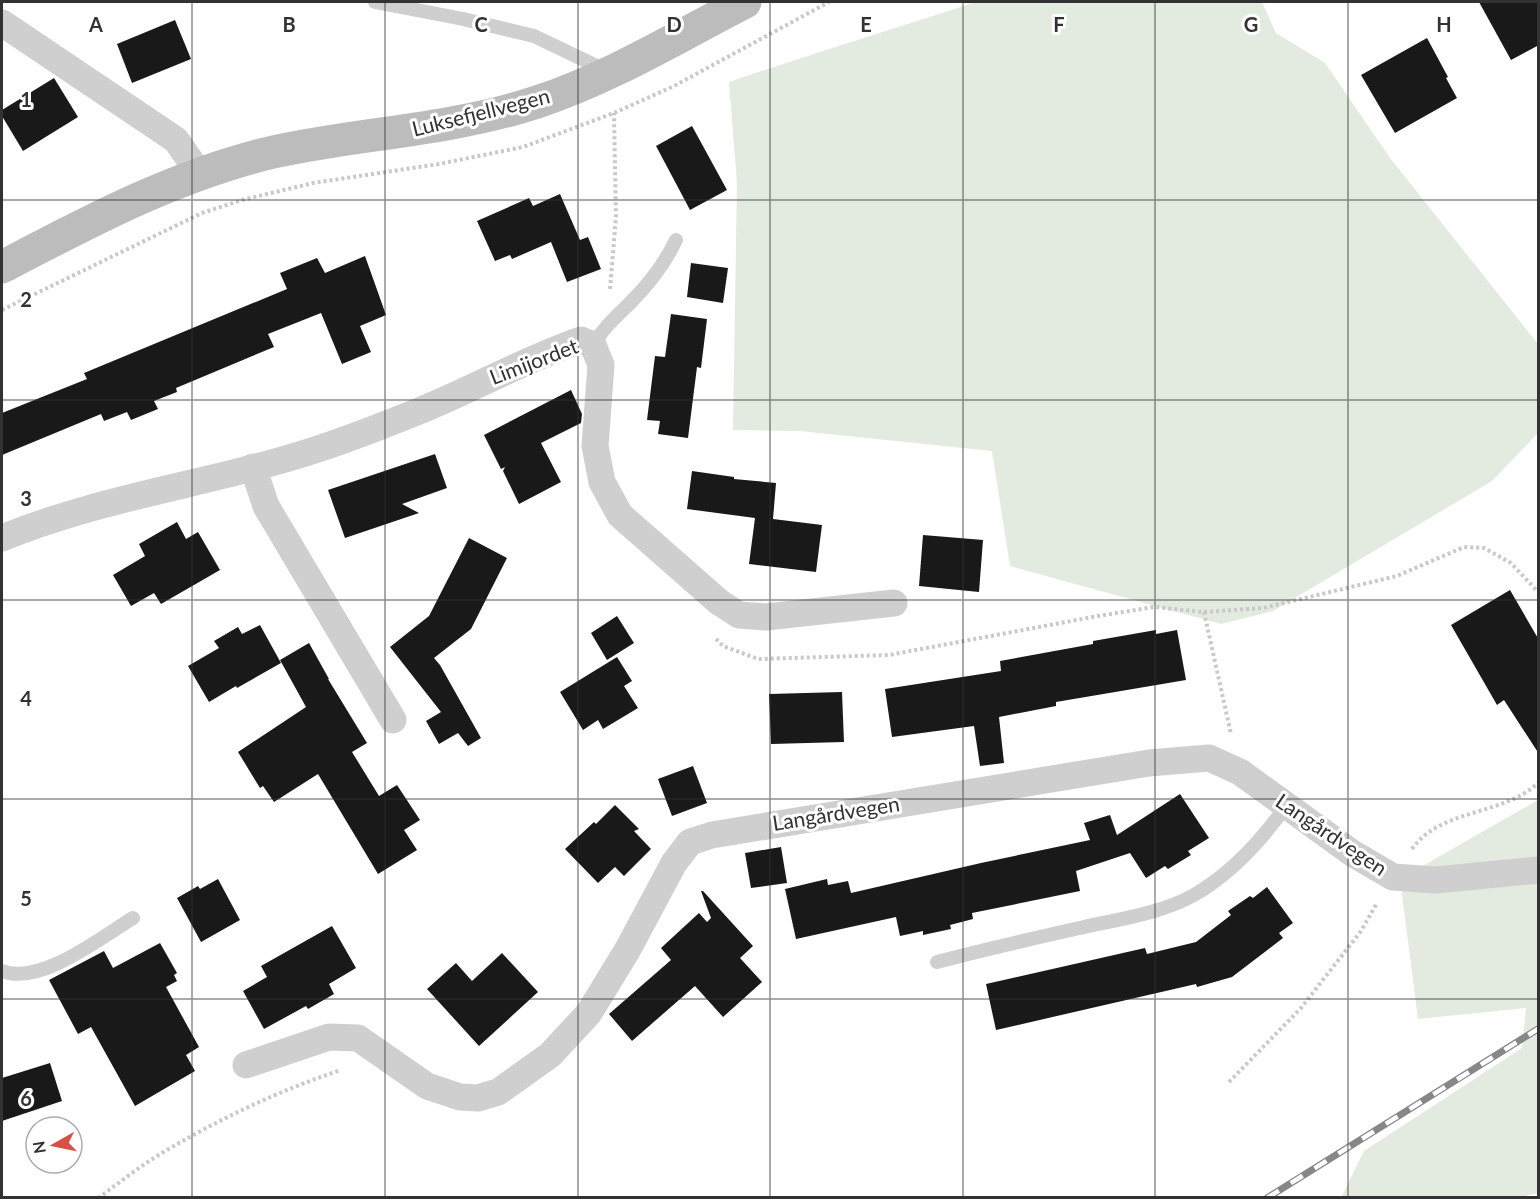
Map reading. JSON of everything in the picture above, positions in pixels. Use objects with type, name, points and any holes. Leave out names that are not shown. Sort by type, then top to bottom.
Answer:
[{"type":"main road","name":"Luksefjellvegen","points":[[2,267],[107,212],[199,173],[270,153],[447,125],[498,113],[576,88],[745,2]]},
{"type":"street","points":[[3,20],[176,140],[199,173]]},
{"type":"street","name":"Limijordet","points":[[2,538],[91,507],[320,448],[420,411],[554,349],[598,336],[601,365],[595,446],[602,482],[620,515],[719,602],[739,615],[765,617],[894,603]]},
{"type":"street","points":[[253,467],[266,506],[393,720]]},
{"type":"street","name":"Langårdvegen","points":[[246,1065],[329,1037],[358,1038],[427,1086],[460,1097],[478,1098],[498,1092],[542,1061],[589,1013],[628,949],[674,863],[690,842],[712,835],[1149,763],[1209,758],[1240,772],[1352,853],[1393,877],[1436,880],[1539,870]]},
{"type":"lane","points":[[375,2],[534,36],[609,72]]},
{"type":"lane","points":[[598,336],[633,300],[667,258],[676,240]]},
{"type":"lane","points":[[937,962],[1128,917],[1192,896],[1232,868],[1265,836],[1286,806]]},
{"type":"lane","points":[[2,971],[23,975],[47,968],[133,918]]},
{"type":"path","points":[[598,336],[609,304],[616,217],[614,113]]},
{"type":"path","points":[[711,633],[723,646],[758,659],[889,655],[1154,607],[1204,612],[1263,608],[1397,576],[1464,547],[1484,548],[1512,563],[1539,592]]},
{"type":"path","points":[[1204,612],[1240,772]]},
{"type":"path","points":[[1229,1082],[1301,1008],[1361,931],[1393,877],[1420,838],[1447,822],[1507,803],[1539,783]]},
{"type":"path","points":[[98,1197],[161,1154],[237,1112],[293,1086],[344,1069],[389,1058]]},
{"type":"shaded area","points":[[976,2],[1262,2],[1276,33],[1325,63],[1390,158],[1538,344],[1538,433],[1492,481],[1273,611],[1221,624],[1010,566],[992,451],[800,431],[733,430],[737,183],[729,82]]},
{"type":"shaded area","points":[[1538,800],[1538,1193],[1517,1198],[1341,1198],[1364,1151],[1522,1048],[1526,1008],[1418,1019],[1400,879]]},
{"type":"building","points":[[1479,2],[1539,2],[1539,45],[1511,60]]},
{"type":"building","points":[[175,20],[191,59],[132,83],[117,44]]},
{"type":"building","points":[[1427,38],[1457,98],[1395,133],[1361,75]]},
{"type":"building","points":[[54,78],[78,117],[23,151],[2,116],[2,110]]},
{"type":"building","points":[[692,126],[727,190],[690,210],[656,146]]},
{"type":"building","points":[[560,194],[580,240],[588,237],[601,269],[567,282],[551,242],[512,259],[510,255],[495,261],[477,221],[529,198],[533,206]]},
{"type":"building","points":[[365,256],[386,315],[360,326],[371,352],[342,364],[321,313],[268,334],[274,347],[176,388],[177,392],[154,401],[158,409],[131,420],[127,412],[104,421],[101,414],[2,455],[2,413],[87,379],[84,373],[287,289],[280,273],[317,258],[325,273]]},
{"type":"building","points":[[691,263],[728,268],[723,303],[687,297]]},
{"type":"building","points":[[671,314],[707,319],[701,368],[697,367],[688,438],[658,434],[660,421],[647,420],[655,356],[665,357]]},
{"type":"building","points":[[571,390],[582,414],[581,423],[541,443],[561,482],[519,504],[503,471],[505,467],[501,469],[484,435]]},
{"type":"building","points":[[435,454],[447,488],[402,504],[419,513],[345,538],[328,490]]},
{"type":"building","points":[[692,471],[734,477],[734,479],[776,483],[773,519],[822,525],[816,572],[749,564],[755,518],[687,509]]},
{"type":"building","points":[[177,522],[186,539],[198,532],[220,570],[161,604],[154,593],[131,606],[113,575],[145,556],[139,544]]},
{"type":"building","points":[[923,535],[983,540],[979,592],[919,586]]},
{"type":"building","points":[[469,538],[507,558],[471,629],[434,658],[481,738],[468,746],[458,733],[439,744],[426,721],[441,712],[390,647],[429,616]]},
{"type":"building","points":[[1510,590],[1539,640],[1539,754],[1504,700],[1497,705],[1451,625]]},
{"type":"building","points":[[617,616],[634,643],[607,660],[591,633]]},
{"type":"building","points":[[260,625],[281,663],[209,702],[188,666],[219,648],[214,641],[238,627],[242,634]]},
{"type":"building","points":[[1156,630],[1156,634],[1177,630],[1186,680],[1056,702],[1056,706],[999,717],[1004,763],[980,766],[974,726],[892,737],[885,689],[1001,671],[1000,661]]},
{"type":"building","points":[[309,643],[367,743],[352,752],[379,796],[397,785],[420,820],[404,830],[417,850],[378,874],[318,774],[274,802],[263,786],[260,788],[238,752],[306,707],[280,660]]},
{"type":"building","points":[[617,657],[632,681],[624,686],[638,708],[603,729],[598,720],[583,730],[560,692]]},
{"type":"building","points":[[842,692],[844,742],[771,744],[769,694]]},
{"type":"building","points":[[693,766],[707,803],[672,816],[658,779]]},
{"type":"building","points":[[1180,794],[1209,838],[1188,851],[1191,855],[1168,869],[1165,866],[1146,878],[1130,853],[1076,871],[1080,891],[972,913],[973,919],[950,925],[951,929],[923,935],[923,931],[900,936],[896,917],[796,939],[785,889],[827,879],[828,885],[848,881],[851,893],[1090,840],[1084,823],[1110,815],[1117,835]]},
{"type":"building","points":[[615,805],[639,829],[634,831],[651,849],[624,876],[615,867],[598,883],[565,849]]},
{"type":"building","points":[[781,847],[787,883],[751,888],[745,853]]},
{"type":"building","points":[[218,879],[240,920],[201,942],[177,898],[198,886],[200,889]]},
{"type":"building","points":[[1267,887],[1293,923],[1279,933],[1283,938],[1232,977],[1197,987],[1196,984],[996,1030],[986,984],[1145,948],[1147,954],[1196,942],[1231,915],[1228,911],[1250,896],[1253,898]]},
{"type":"building","points":[[701,891],[753,946],[740,958],[762,982],[723,1017],[695,986],[632,1041],[609,1014],[671,960],[661,948],[699,913],[707,922],[711,918]]},
{"type":"building","points":[[332,926],[356,968],[329,984],[334,994],[264,1029],[243,991],[267,977],[261,966]]},
{"type":"building","points":[[160,943],[177,973],[174,975],[177,981],[166,987],[199,1047],[186,1055],[195,1071],[135,1106],[91,1027],[78,1034],[49,980],[104,951],[113,968]]},
{"type":"building","points":[[502,953],[538,992],[479,1046],[427,989],[456,963],[472,981]]},
{"type":"building","points":[[50,1063],[62,1101],[2,1121],[2,1078]]},
{"type":"railway","points":[[1267,1198],[1538,1029]]}]
